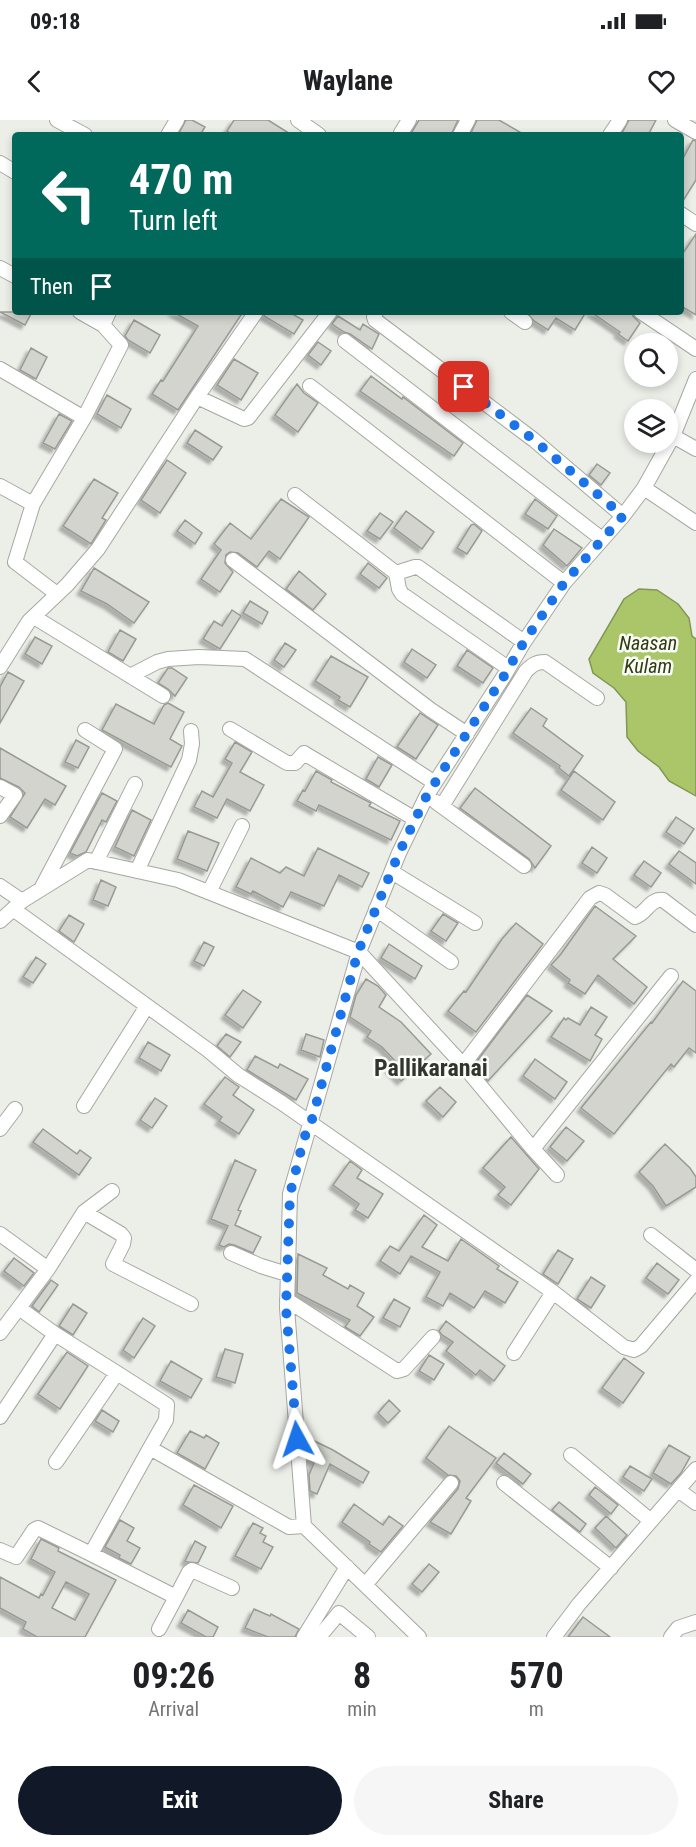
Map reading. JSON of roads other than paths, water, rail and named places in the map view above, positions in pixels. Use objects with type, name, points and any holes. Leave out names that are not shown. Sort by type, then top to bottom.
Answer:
[{"type":"street","points":[[57,120],[82,129]]},
{"type":"street","points":[[298,120],[315,132]]},
{"type":"street","points":[[401,132],[409,120]]},
{"type":"street","points":[[0,667],[34,617],[67,585],[98,549],[197,397],[254,315]]},
{"type":"street","points":[[197,397],[244,419],[252,416],[328,315]]},
{"type":"street","points":[[375,315],[375,320],[534,440],[623,516]]},
{"type":"street","points":[[515,315],[525,322]]},
{"type":"street","points":[[645,315],[696,349]]},
{"type":"street","points":[[57,594],[15,562],[33,504],[84,418],[121,345],[106,318]]},
{"type":"street","points":[[345,341],[602,539]]},
{"type":"street","points":[[0,369],[84,418]]},
{"type":"street","points":[[678,424],[696,380]]},
{"type":"street","points":[[310,386],[564,583]]},
{"type":"street","points":[[678,439],[696,448]]},
{"type":"street","points":[[419,1637],[304,1526],[287,1300],[290,1194],[358,952],[427,795],[564,583],[623,516],[644,488],[664,453]]},
{"type":"street","points":[[0,486],[33,504]]},
{"type":"street","points":[[644,488],[696,523]]},
{"type":"street","points":[[295,495],[396,573],[402,594],[508,668]]},
{"type":"street","points":[[233,560],[431,710],[467,734]]},
{"type":"street","points":[[396,573],[418,567],[524,642]]},
{"type":"street","points":[[34,617],[163,696]]},
{"type":"street","points":[[130,676],[168,659],[199,657],[245,659],[435,783]]},
{"type":"street","points":[[442,806],[531,666],[537,662],[545,663],[597,698]]},
{"type":"street","points":[[230,729],[287,763],[295,763],[304,753],[415,819]]},
{"type":"street","points":[[41,889],[115,749],[85,730]]},
{"type":"street","points":[[137,871],[189,760],[192,744],[191,731]]},
{"type":"street","points":[[96,862],[135,784]]},
{"type":"street","points":[[0,787],[15,795],[0,816]]},
{"type":"street","points":[[427,795],[524,866]]},
{"type":"street","points":[[209,892],[242,826]]},
{"type":"street","points":[[0,921],[17,905],[88,860],[178,880],[358,952],[463,1065],[557,1175]]},
{"type":"street","points":[[392,872],[475,923]]},
{"type":"street","points":[[0,886],[17,905],[238,1074],[553,1292],[624,1347],[634,1350],[641,1346],[696,1281]]},
{"type":"street","points":[[463,1065],[585,902],[598,893],[605,895],[635,917],[644,912],[657,899],[663,900],[696,925]]},
{"type":"street","points":[[376,909],[451,962]]},
{"type":"street","points":[[533,1149],[671,976]]},
{"type":"street","points":[[84,1106],[147,1006]]},
{"type":"street","points":[[0,1129],[15,1109]]},
{"type":"street","points":[[0,1333],[48,1269],[84,1212],[111,1191]]},
{"type":"street","points":[[84,1212],[124,1238],[113,1264],[191,1304]]},
{"type":"street","points":[[0,1234],[48,1269]]},
{"type":"street","points":[[651,1235],[696,1270]]},
{"type":"street","points":[[231,1253],[287,1274]]},
{"type":"street","points":[[514,1353],[553,1292]]},
{"type":"street","points":[[287,1300],[397,1371],[404,1369],[433,1337]]},
{"type":"street","points":[[19,1308],[55,1334],[167,1405],[166,1420],[91,1554]]},
{"type":"street","points":[[0,1417],[55,1334]]},
{"type":"street","points":[[56,1462],[117,1373]]},
{"type":"street","points":[[150,1448],[289,1527],[304,1526]]},
{"type":"street","points":[[571,1455],[651,1521]]},
{"type":"street","points":[[554,1637],[696,1469]]},
{"type":"street","points":[[365,1585],[451,1483]]},
{"type":"street","points":[[504,1483],[611,1568]]},
{"type":"street","points":[[678,1490],[696,1503]]},
{"type":"street","points":[[0,1550],[16,1557],[34,1530],[38,1528],[176,1597]]},
{"type":"street","points":[[304,1637],[347,1568]]},
{"type":"street","points":[[159,1629],[192,1569],[232,1588]]},
{"type":"street","points":[[319,1637],[339,1613],[368,1637]]},
{"type":"street","points":[[671,1637],[678,1628],[696,1622]]},
{"type":"water","name":"Naasan Kulam","points":[[639,589],[657,590],[678,604],[689,618],[692,636],[696,639],[696,796],[669,781],[659,767],[638,751],[627,737],[626,702],[614,688],[593,673],[589,659],[624,599]]},
{"type":"district","name":"Pallikaranai","points":[[431,1068]]}]
